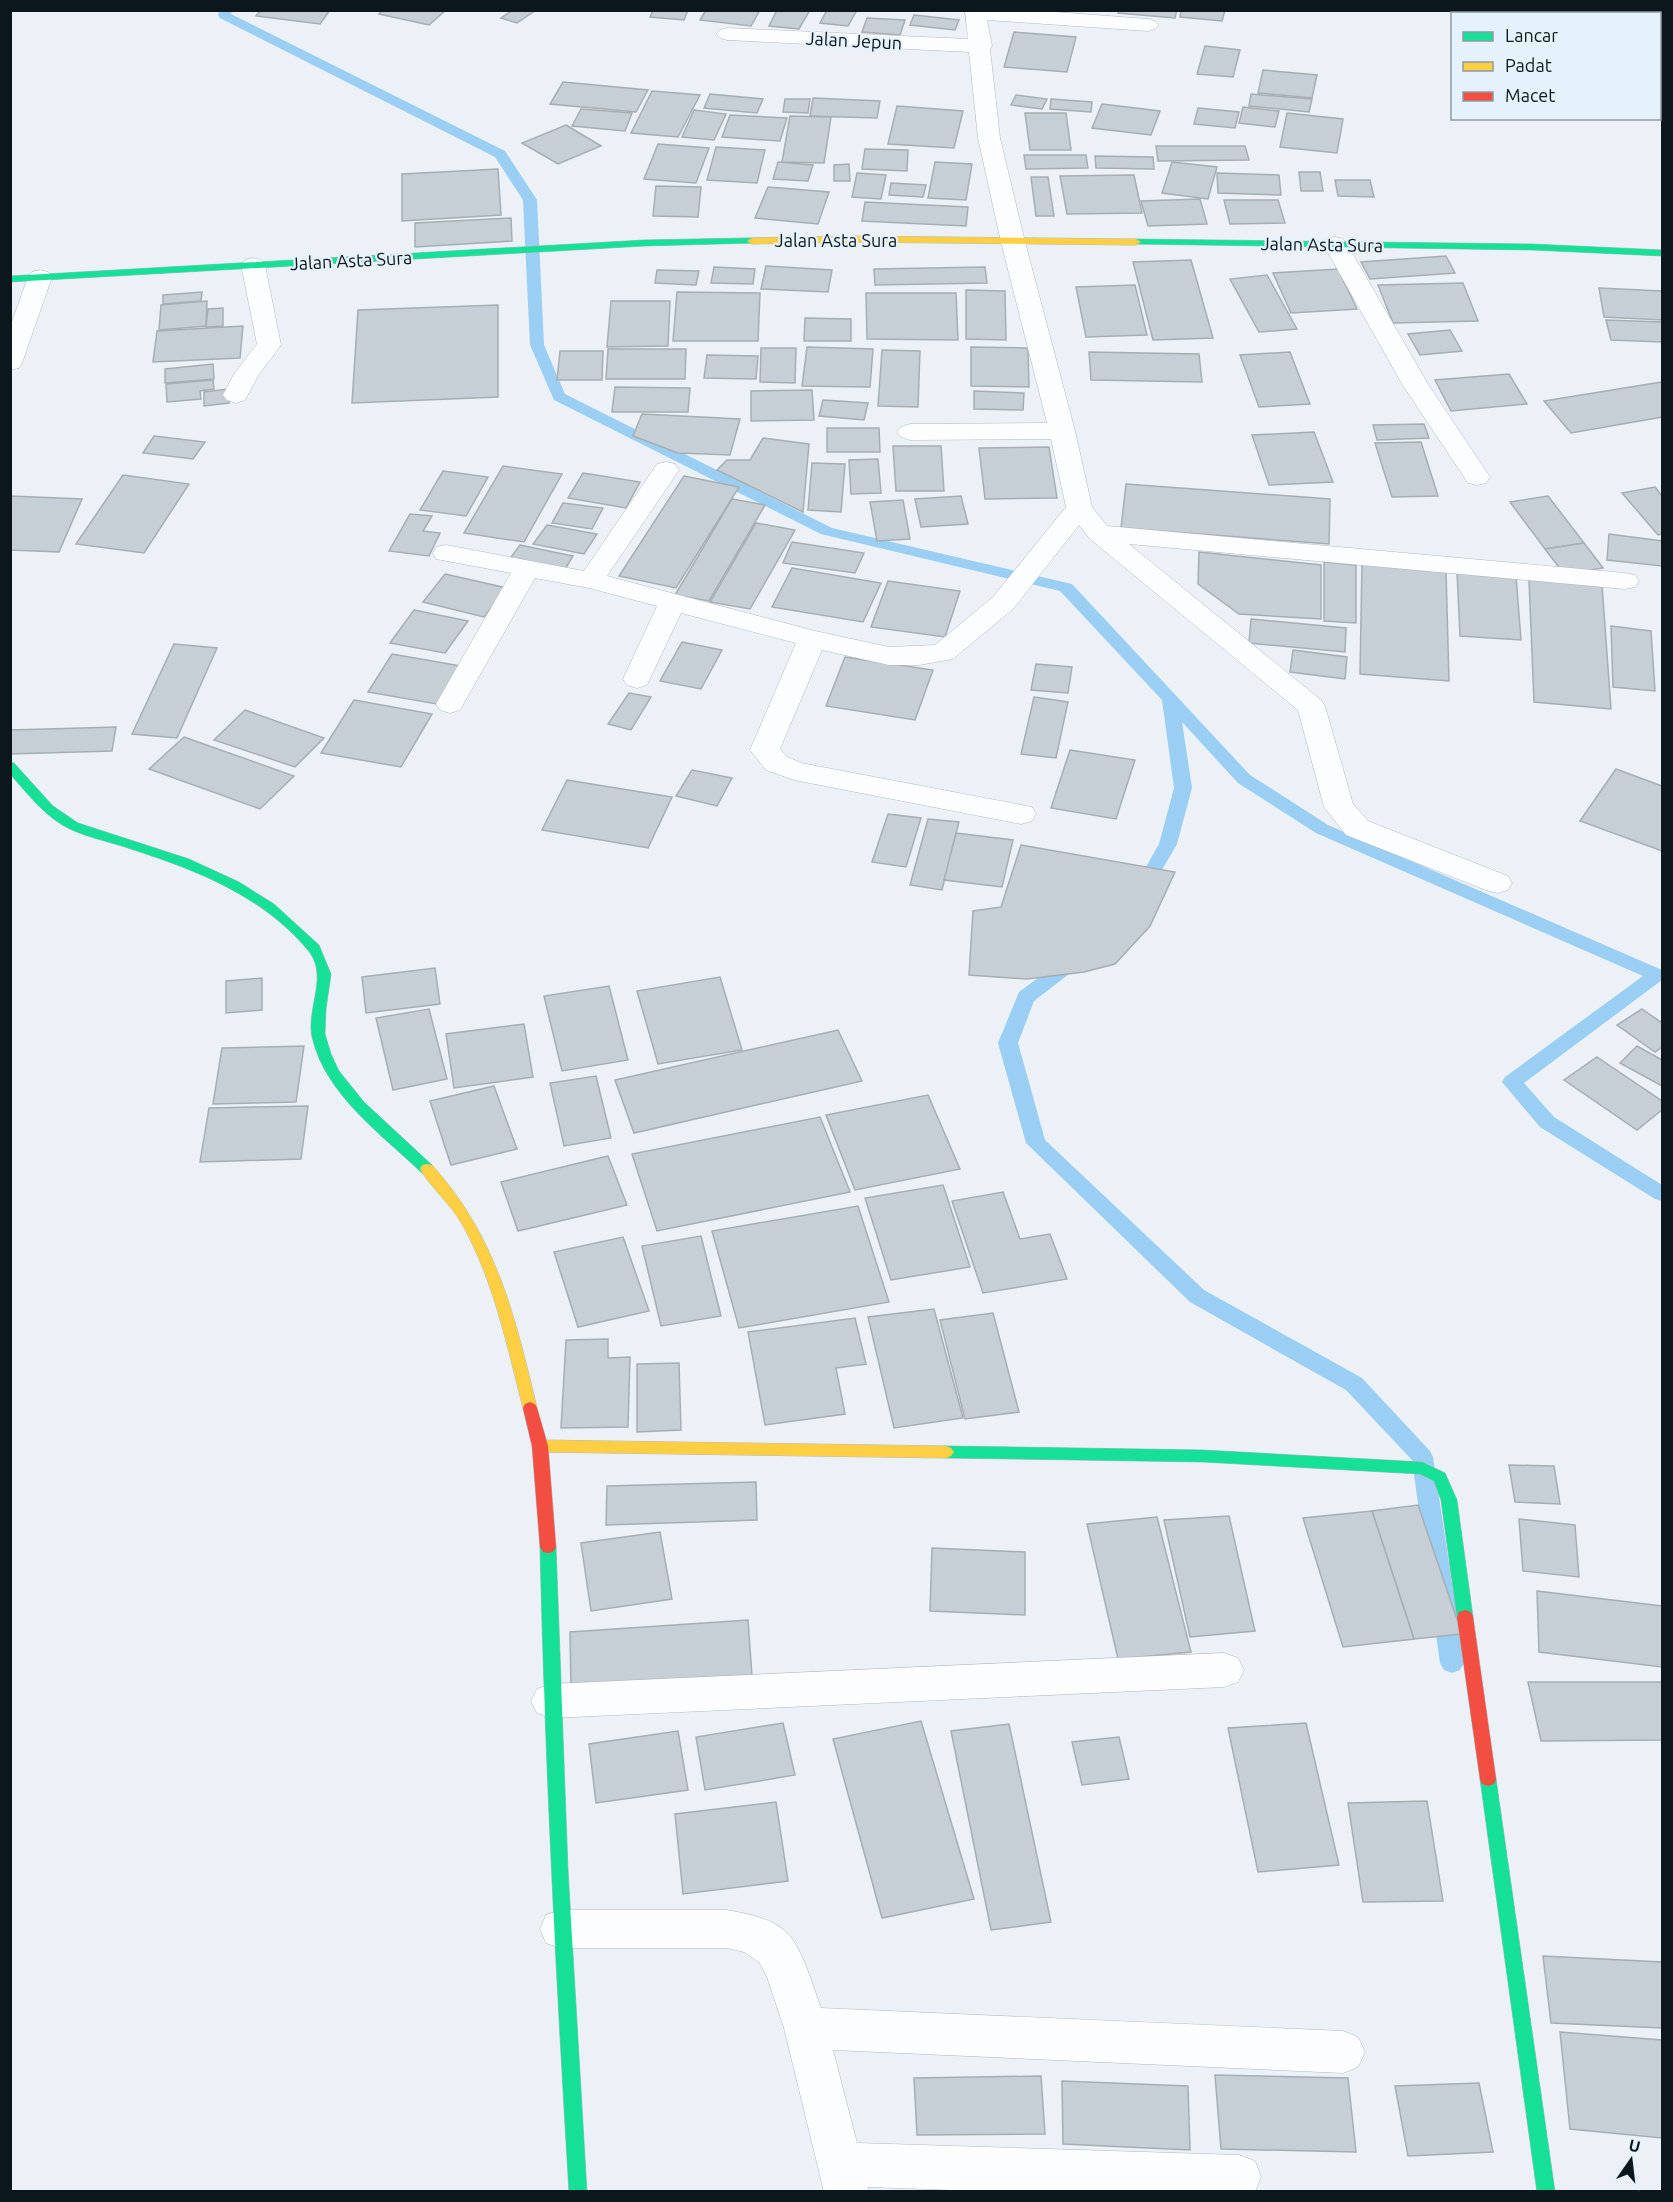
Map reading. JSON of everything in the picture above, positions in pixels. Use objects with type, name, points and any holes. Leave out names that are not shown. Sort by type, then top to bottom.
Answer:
[{"type":"street","points":[[1149,25],[975,12],[981,46],[989,138],[1079,508],[1099,533],[1311,706],[1339,807],[1357,828],[1497,883]]},
{"type":"street","name":"Jalan Jepun","points":[[727,34],[981,46]]},
{"type":"street","name":"Jalan Asta Sura","points":[[10,279],[644,243],[850,239],[1532,247],[1662,253]]},
{"type":"street","points":[[1335,244],[1415,384],[1477,477]]},
{"type":"street","points":[[236,395],[246,374],[269,345],[253,265]]},
{"type":"street","points":[[10,363],[40,277]]},
{"type":"street","points":[[910,432],[1062,431]]},
{"type":"street","points":[[591,580],[666,470]]},
{"type":"street","points":[[446,553],[591,580],[812,639],[889,656],[919,656],[943,652],[959,642],[1003,603],[1079,508]]},
{"type":"street","points":[[1099,533],[1625,581]]},
{"type":"street","points":[[450,704],[527,568]]},
{"type":"street","points":[[637,679],[673,601]]},
{"type":"street","points":[[812,639],[765,750],[769,757],[794,771],[1021,814]]},
{"type":"street","points":[[10,766],[49,809],[74,826],[185,862],[235,885],[270,908],[314,948],[325,974],[319,1009],[318,1034],[324,1054],[334,1074],[359,1105],[432,1174],[460,1206],[478,1243],[509,1323],[540,1446],[547,1519],[551,1701],[561,1929],[578,2192]]},
{"type":"street","points":[[540,1446],[1203,1456],[1422,1467],[1440,1477],[1449,1500],[1546,2192]]},
{"type":"street","points":[[551,1701],[1224,1671]]},
{"type":"street","points":[[561,1929],[727,1929],[753,1934],[774,1948],[786,1971],[806,2028],[844,2178],[1239,2177]]},
{"type":"street","points":[[806,2028],[1343,2052]]},
{"type":"building","points":[[261,10],[330,10],[320,24],[256,16]]},
{"type":"building","points":[[383,10],[446,10],[429,25],[379,14]]},
{"type":"building","points":[[513,10],[536,10],[517,23],[501,18]]},
{"type":"building","points":[[653,10],[688,10],[684,20],[650,17]]},
{"type":"building","points":[[706,10],[760,10],[751,26],[700,20]]},
{"type":"building","points":[[777,10],[810,10],[799,29],[769,26]]},
{"type":"building","points":[[827,10],[857,10],[848,26],[820,23]]},
{"type":"building","points":[[1119,10],[1177,10],[1175,18],[1118,13]]},
{"type":"building","points":[[1181,10],[1225,10],[1222,21],[1180,17]]},
{"type":"building","points":[[914,15],[959,20],[955,30],[910,25]]},
{"type":"building","points":[[867,18],[905,20],[900,35],[862,32]]},
{"type":"building","points":[[1014,32],[1076,37],[1067,72],[1004,67]]},
{"type":"building","points":[[1205,46],[1240,50],[1233,77],[1197,74]]},
{"type":"building","points":[[1263,70],[1317,75],[1312,98],[1258,93]]},
{"type":"building","points":[[563,82],[648,90],[636,112],[550,104]]},
{"type":"building","points":[[652,91],[700,95],[678,137],[631,133]]},
{"type":"building","points":[[710,94],[763,99],[757,113],[704,108]]},
{"type":"building","points":[[1251,94],[1312,99],[1309,112],[1249,106]]},
{"type":"building","points":[[1016,95],[1047,99],[1042,109],[1011,105]]},
{"type":"building","points":[[813,98],[880,101],[877,118],[810,116]]},
{"type":"building","points":[[785,99],[810,99],[808,113],[783,112]]},
{"type":"building","points":[[1051,99],[1092,102],[1091,112],[1050,109]]},
{"type":"building","points":[[1102,104],[1160,111],[1151,135],[1092,128]]},
{"type":"building","points":[[897,106],[963,111],[954,148],[888,144]]},
{"type":"building","points":[[1243,107],[1279,111],[1275,127],[1239,123]]},
{"type":"building","points":[[1198,108],[1239,112],[1235,128],[1194,124]]},
{"type":"building","points":[[581,109],[632,113],[625,131],[572,126]]},
{"type":"building","points":[[694,110],[726,114],[714,140],[682,137]]},
{"type":"building","points":[[1025,113],[1066,113],[1071,150],[1030,150]]},
{"type":"building","points":[[1287,113],[1343,119],[1337,153],[1280,147]]},
{"type":"building","points":[[730,115],[787,118],[780,141],[722,137]]},
{"type":"building","points":[[790,116],[831,117],[824,163],[782,162]]},
{"type":"building","points":[[566,125],[601,146],[558,164],[522,143]]},
{"type":"building","points":[[658,144],[709,148],[696,183],[644,179]]},
{"type":"building","points":[[1156,146],[1245,146],[1249,160],[1158,161]]},
{"type":"building","points":[[716,147],[765,150],[757,183],[707,180]]},
{"type":"building","points":[[865,149],[908,150],[907,171],[862,169]]},
{"type":"building","points":[[1024,155],[1086,155],[1088,168],[1026,169]]},
{"type":"building","points":[[1095,156],[1153,157],[1154,169],[1096,168]]},
{"type":"building","points":[[778,162],[813,165],[808,181],[773,179]]},
{"type":"building","points":[[935,162],[972,164],[966,200],[928,198]]},
{"type":"building","points":[[1172,162],[1217,167],[1208,199],[1162,193]]},
{"type":"building","points":[[849,164],[850,181],[834,181],[834,165]]},
{"type":"building","points":[[498,169],[501,215],[402,221],[402,174]]},
{"type":"building","points":[[1299,172],[1320,172],[1323,191],[1301,191]]},
{"type":"building","points":[[857,173],[886,175],[881,199],[852,197]]},
{"type":"building","points":[[1217,173],[1279,175],[1281,195],[1218,193]]},
{"type":"building","points":[[1134,175],[1142,213],[1067,214],[1060,176]]},
{"type":"building","points":[[1031,177],[1048,177],[1054,216],[1036,216]]},
{"type":"building","points":[[1335,180],[1370,180],[1374,197],[1338,196]]},
{"type":"building","points":[[891,183],[926,185],[923,197],[889,195]]},
{"type":"building","points":[[656,186],[701,187],[698,217],[653,216]]},
{"type":"building","points":[[768,187],[829,192],[818,224],[755,218]]},
{"type":"building","points":[[1200,199],[1207,224],[1148,226],[1141,201]]},
{"type":"building","points":[[1224,200],[1278,200],[1285,223],[1230,224]]},
{"type":"building","points":[[865,202],[968,207],[966,226],[862,221]]},
{"type":"building","points":[[511,218],[512,241],[415,247],[415,223]]},
{"type":"building","points":[[1446,256],[1455,273],[1370,279],[1361,262]]},
{"type":"building","points":[[1191,260],[1213,338],[1153,340],[1133,262]]},
{"type":"building","points":[[766,266],[832,270],[828,292],[761,289]]},
{"type":"building","points":[[714,267],[755,269],[753,284],[711,283]]},
{"type":"building","points":[[985,267],[987,283],[875,285],[874,269]]},
{"type":"building","points":[[1338,269],[1357,309],[1291,313],[1273,273]]},
{"type":"building","points":[[657,270],[699,271],[696,285],[655,283]]},
{"type":"building","points":[[1267,275],[1297,329],[1259,332],[1230,279]]},
{"type":"building","points":[[1463,283],[1478,321],[1393,323],[1378,285]]},
{"type":"building","points":[[1135,285],[1147,335],[1086,337],[1076,287]]},
{"type":"building","points":[[1599,288],[1662,291],[1662,320],[1604,317]]},
{"type":"building","points":[[966,290],[1005,291],[1006,340],[966,339]]},
{"type":"building","points":[[202,292],[201,301],[163,304],[163,295]]},
{"type":"building","points":[[677,292],[760,293],[758,341],[673,341]]},
{"type":"building","points":[[866,293],[956,293],[958,340],[867,339]]},
{"type":"building","points":[[207,301],[206,326],[159,330],[161,305]]},
{"type":"building","points":[[611,301],[670,301],[668,346],[607,347]]},
{"type":"building","points":[[498,305],[498,397],[352,403],[358,310]]},
{"type":"building","points":[[223,308],[223,326],[206,327],[208,309]]},
{"type":"building","points":[[805,318],[851,319],[851,341],[804,341]]},
{"type":"building","points":[[1606,320],[1662,322],[1662,342],[1611,340]]},
{"type":"building","points":[[243,326],[240,358],[153,362],[157,331]]},
{"type":"building","points":[[1450,330],[1462,351],[1420,355],[1408,334]]},
{"type":"building","points":[[807,347],[873,349],[870,387],[802,386]]},
{"type":"building","points":[[971,347],[1028,348],[1029,387],[971,386]]},
{"type":"building","points":[[761,348],[796,348],[795,383],[760,382]]},
{"type":"building","points":[[608,349],[686,349],[685,379],[606,379]]},
{"type":"building","points":[[882,350],[920,351],[918,407],[878,406]]},
{"type":"building","points":[[560,351],[603,351],[602,380],[557,380]]},
{"type":"building","points":[[1089,352],[1199,354],[1202,382],[1091,380]]},
{"type":"building","points":[[1290,352],[1310,404],[1259,407],[1240,355]]},
{"type":"building","points":[[707,355],[758,356],[756,379],[704,378]]},
{"type":"building","points":[[213,364],[214,379],[165,383],[165,369]]},
{"type":"building","points":[[1509,374],[1527,404],[1451,411],[1435,380]]},
{"type":"building","points":[[213,380],[214,389],[200,391],[201,399],[167,402],[166,384]]},
{"type":"building","points":[[1662,382],[1662,417],[1571,433],[1544,401]]},
{"type":"building","points":[[615,387],[690,388],[688,412],[612,412]]},
{"type":"building","points":[[228,389],[229,403],[204,406],[204,392]]},
{"type":"building","points":[[812,390],[814,420],[751,421],[751,391]]},
{"type":"building","points":[[974,391],[1024,393],[1023,410],[974,409]]},
{"type":"building","points":[[823,400],[868,403],[864,420],[819,416]]},
{"type":"building","points":[[642,414],[740,419],[730,455],[678,453],[633,436]]},
{"type":"building","points":[[1424,424],[1429,438],[1377,440],[1373,425]]},
{"type":"building","points":[[827,428],[879,428],[880,452],[827,452]]},
{"type":"building","points":[[1314,432],[1333,482],[1269,485],[1252,435]]},
{"type":"building","points":[[154,436],[205,442],[193,459],[143,453]]},
{"type":"building","points":[[763,438],[809,444],[803,512],[717,470],[727,460],[750,460]]},
{"type":"building","points":[[1421,442],[1438,496],[1392,497],[1375,443]]},
{"type":"building","points":[[893,446],[941,446],[944,491],[896,491]]},
{"type":"building","points":[[1049,447],[1057,498],[985,499],[979,448]]},
{"type":"building","points":[[878,459],[881,493],[851,494],[849,460]]},
{"type":"building","points":[[812,463],[845,464],[841,512],[808,510]]},
{"type":"building","points":[[503,466],[562,474],[524,542],[464,533]]},
{"type":"building","points":[[443,471],[488,477],[466,516],[420,510]]},
{"type":"building","points":[[583,473],[640,482],[626,508],[568,498]]},
{"type":"building","points":[[123,475],[189,484],[144,553],[76,544]]},
{"type":"building","points":[[684,476],[739,487],[676,588],[619,576]]},
{"type":"building","points":[[1126,484],[1330,499],[1329,544],[1121,528]]},
{"type":"building","points":[[1655,487],[1662,496],[1662,534],[1658,535],[1622,493]]},
{"type":"building","points":[[10,496],[82,499],[59,552],[10,550]]},
{"type":"building","points":[[961,496],[968,524],[921,527],[915,499]]},
{"type":"building","points":[[1548,496],[1584,543],[1545,549],[1510,502]]},
{"type":"building","points":[[732,499],[765,505],[709,601],[675,595]]},
{"type":"building","points":[[903,500],[910,539],[877,541],[870,502]]},
{"type":"building","points":[[563,503],[603,508],[592,529],[552,523]]},
{"type":"building","points":[[410,514],[432,516],[423,531],[440,533],[429,556],[389,551]]},
{"type":"building","points":[[756,523],[795,530],[750,609],[710,602]]},
{"type":"building","points":[[547,525],[597,534],[584,554],[533,544]]},
{"type":"building","points":[[1609,534],[1662,541],[1662,566],[1607,560]]},
{"type":"building","points":[[792,542],[864,553],[855,573],[783,563]]},
{"type":"building","points":[[1584,543],[1603,568],[1564,574],[1545,549]]},
{"type":"building","points":[[520,545],[573,556],[564,571],[509,560]]},
{"type":"building","points":[[1199,552],[1321,565],[1321,619],[1239,614],[1198,584]]},
{"type":"building","points":[[1324,562],[1356,565],[1356,623],[1324,621]]},
{"type":"building","points":[[1362,564],[1446,571],[1449,681],[1360,674]]},
{"type":"building","points":[[792,568],[881,583],[863,622],[772,607]]},
{"type":"building","points":[[1457,571],[1516,576],[1521,640],[1460,636]]},
{"type":"building","points":[[445,574],[507,588],[484,617],[423,602]]},
{"type":"building","points":[[1529,580],[1602,585],[1611,709],[1534,702]]},
{"type":"building","points":[[888,581],[960,591],[945,637],[871,627]]},
{"type":"building","points":[[414,610],[468,621],[445,653],[390,643]]},
{"type":"building","points":[[1251,619],[1346,628],[1345,652],[1249,643]]},
{"type":"building","points":[[1611,626],[1651,631],[1655,691],[1613,687]]},
{"type":"building","points":[[682,642],[722,650],[701,689],[660,681]]},
{"type":"building","points":[[174,644],[217,648],[177,738],[132,734]]},
{"type":"building","points":[[1293,650],[1347,657],[1345,679],[1290,672]]},
{"type":"building","points":[[392,654],[461,666],[437,704],[368,692]]},
{"type":"building","points":[[845,657],[933,670],[915,720],[826,706]]},
{"type":"building","points":[[1036,664],[1072,667],[1068,693],[1031,690]]},
{"type":"building","points":[[629,693],[651,697],[631,730],[608,724]]},
{"type":"building","points":[[1034,697],[1068,702],[1056,758],[1021,754]]},
{"type":"building","points":[[354,700],[432,714],[401,767],[321,753]]},
{"type":"building","points":[[245,710],[324,738],[295,767],[214,740]]},
{"type":"building","points":[[116,727],[112,751],[10,754],[10,730]]},
{"type":"building","points":[[184,737],[294,776],[260,809],[149,769]]},
{"type":"building","points":[[1070,750],[1135,760],[1116,819],[1051,808]]},
{"type":"building","points":[[1616,769],[1662,786],[1662,851],[1580,821]]},
{"type":"building","points":[[692,770],[732,778],[717,806],[676,796]]},
{"type":"building","points":[[567,780],[672,797],[648,848],[542,830]]},
{"type":"building","points":[[888,814],[921,818],[906,867],[872,862]]},
{"type":"building","points":[[928,819],[959,822],[942,890],[910,885]]},
{"type":"building","points":[[956,833],[1013,840],[1002,887],[944,880]]},
{"type":"building","points":[[1021,845],[1175,872],[1150,926],[1115,964],[1084,972],[1027,979],[969,975],[973,911],[1001,907]]},
{"type":"building","points":[[435,968],[440,1004],[366,1013],[362,977]]},
{"type":"building","points":[[720,977],[742,1050],[658,1064],[637,991]]},
{"type":"building","points":[[262,978],[262,1010],[226,1013],[226,981]]},
{"type":"building","points":[[609,986],[628,1060],[562,1071],[544,996]]},
{"type":"building","points":[[429,1009],[447,1079],[393,1090],[376,1018]]},
{"type":"building","points":[[1642,1009],[1662,1023],[1662,1047],[1655,1052],[1617,1025]]},
{"type":"building","points":[[524,1024],[533,1077],[454,1088],[446,1034]]},
{"type":"building","points":[[838,1030],[862,1081],[634,1133],[615,1080]]},
{"type":"building","points":[[304,1046],[296,1102],[213,1104],[222,1048]]},
{"type":"building","points":[[1637,1046],[1662,1060],[1662,1086],[1620,1063]]},
{"type":"building","points":[[1597,1057],[1662,1101],[1662,1110],[1637,1130],[1564,1080]]},
{"type":"building","points":[[596,1076],[611,1138],[564,1146],[550,1083]]},
{"type":"building","points":[[494,1086],[517,1149],[451,1165],[430,1101]]},
{"type":"building","points":[[928,1095],[960,1169],[855,1190],[826,1115]]},
{"type":"building","points":[[308,1106],[301,1159],[200,1162],[209,1108]]},
{"type":"building","points":[[820,1117],[850,1192],[657,1231],[632,1154]]},
{"type":"building","points":[[608,1156],[627,1205],[518,1231],[501,1182]]},
{"type":"building","points":[[943,1185],[970,1267],[891,1280],[865,1198]]},
{"type":"building","points":[[1003,1192],[1020,1239],[1050,1234],[1067,1279],[983,1293],[952,1201]]},
{"type":"building","points":[[858,1206],[889,1302],[739,1328],[712,1231]]},
{"type":"building","points":[[701,1236],[721,1316],[661,1326],[642,1246]]},
{"type":"building","points":[[623,1237],[649,1311],[578,1327],[554,1252]]},
{"type":"building","points":[[934,1309],[963,1418],[894,1428],[868,1317]]},
{"type":"building","points":[[993,1313],[1019,1412],[965,1419],[940,1320]]},
{"type":"building","points":[[855,1318],[866,1364],[836,1368],[845,1414],[765,1425],[748,1332]]},
{"type":"building","points":[[608,1339],[608,1358],[630,1357],[628,1427],[561,1428],[566,1340]]},
{"type":"building","points":[[679,1363],[681,1430],[637,1432],[637,1364]]},
{"type":"building","points":[[1509,1465],[1554,1466],[1560,1504],[1515,1502]]},
{"type":"building","points":[[756,1482],[757,1520],[606,1525],[607,1486]]},
{"type":"building","points":[[1418,1505],[1462,1634],[1414,1639],[1372,1511]]},
{"type":"building","points":[[1372,1511],[1414,1639],[1343,1647],[1303,1518]]},
{"type":"building","points":[[1229,1516],[1255,1631],[1190,1637],[1164,1520]]},
{"type":"building","points":[[1157,1517],[1191,1652],[1118,1659],[1087,1524]]},
{"type":"building","points":[[1519,1519],[1575,1525],[1579,1577],[1523,1571]]},
{"type":"building","points":[[660,1532],[672,1599],[591,1611],[581,1543]]},
{"type":"building","points":[[932,1548],[1025,1552],[1025,1615],[930,1611]]},
{"type":"building","points":[[1537,1591],[1662,1606],[1662,1667],[1539,1652]]},
{"type":"building","points":[[748,1620],[752,1676],[571,1688],[570,1632]]},
{"type":"building","points":[[1528,1682],[1662,1682],[1662,1740],[1541,1741]]},
{"type":"building","points":[[921,1721],[974,1899],[882,1918],[833,1739]]},
{"type":"building","points":[[783,1723],[795,1775],[705,1790],[696,1737]]},
{"type":"building","points":[[1306,1723],[1339,1865],[1258,1872],[1228,1728]]},
{"type":"building","points":[[1009,1724],[1051,1922],[991,1930],[951,1731]]},
{"type":"building","points":[[678,1731],[688,1790],[596,1803],[589,1744]]},
{"type":"building","points":[[1119,1737],[1129,1779],[1082,1785],[1072,1742]]},
{"type":"building","points":[[1427,1801],[1443,1901],[1363,1902],[1348,1803]]},
{"type":"building","points":[[776,1802],[788,1881],[683,1894],[675,1814]]},
{"type":"building","points":[[1543,1956],[1662,1962],[1662,2028],[1551,2023]]},
{"type":"building","points":[[1560,2032],[1662,2040],[1662,2138],[1570,2129]]},
{"type":"building","points":[[1215,2075],[1348,2078],[1356,2152],[1221,2149]]},
{"type":"building","points":[[1041,2076],[1045,2134],[917,2135],[914,2078]]},
{"type":"building","points":[[1062,2081],[1188,2086],[1190,2150],[1063,2144]]},
{"type":"building","points":[[1479,2083],[1493,2152],[1408,2156],[1395,2086]]},
{"type":"waterway","points":[[226,10],[224,15],[500,154],[530,200],[537,345],[559,397],[827,531],[1066,587],[1170,699]]},
{"type":"waterway","points":[[1142,890],[1168,844],[1183,788],[1170,699]]},
{"type":"waterway","points":[[1170,699],[1244,779],[1322,829],[1657,975],[1512,1082],[1547,1122],[1662,1194]]},
{"type":"waterway","points":[[1075,960],[1026,997],[1008,1043],[1036,1143],[1197,1296],[1354,1384],[1422,1457],[1452,1663]]},
{"type":"traffic: fast","points":[[10,279],[644,243],[752,241]]},
{"type":"traffic: fast","points":[[1136,242],[1532,247],[1662,253]]},
{"type":"traffic: fast","points":[[10,766],[49,809],[74,826],[185,862],[235,885],[270,907],[314,948],[325,974],[319,1009],[318,1034],[324,1054],[334,1074],[359,1105],[427,1169]]},
{"type":"traffic: fast","points":[[946,1452],[1203,1456],[1422,1468],[1440,1477],[1449,1500],[1465,1617]]},
{"type":"traffic: fast","points":[[548,1547],[559,1870],[578,2192]]},
{"type":"traffic: fast","points":[[1488,1779],[1546,2192]]},
{"type":"traffic: slow","points":[[752,241],[850,239],[1136,242]]},
{"type":"traffic: slow","points":[[427,1169],[449,1193],[467,1220],[482,1250],[505,1313],[530,1408]]},
{"type":"traffic: slow","points":[[540,1446],[946,1452]]},
{"type":"traffic: jam","points":[[530,1408],[540,1446],[548,1547]]},
{"type":"traffic: jam","points":[[1465,1617],[1488,1779]]}]
